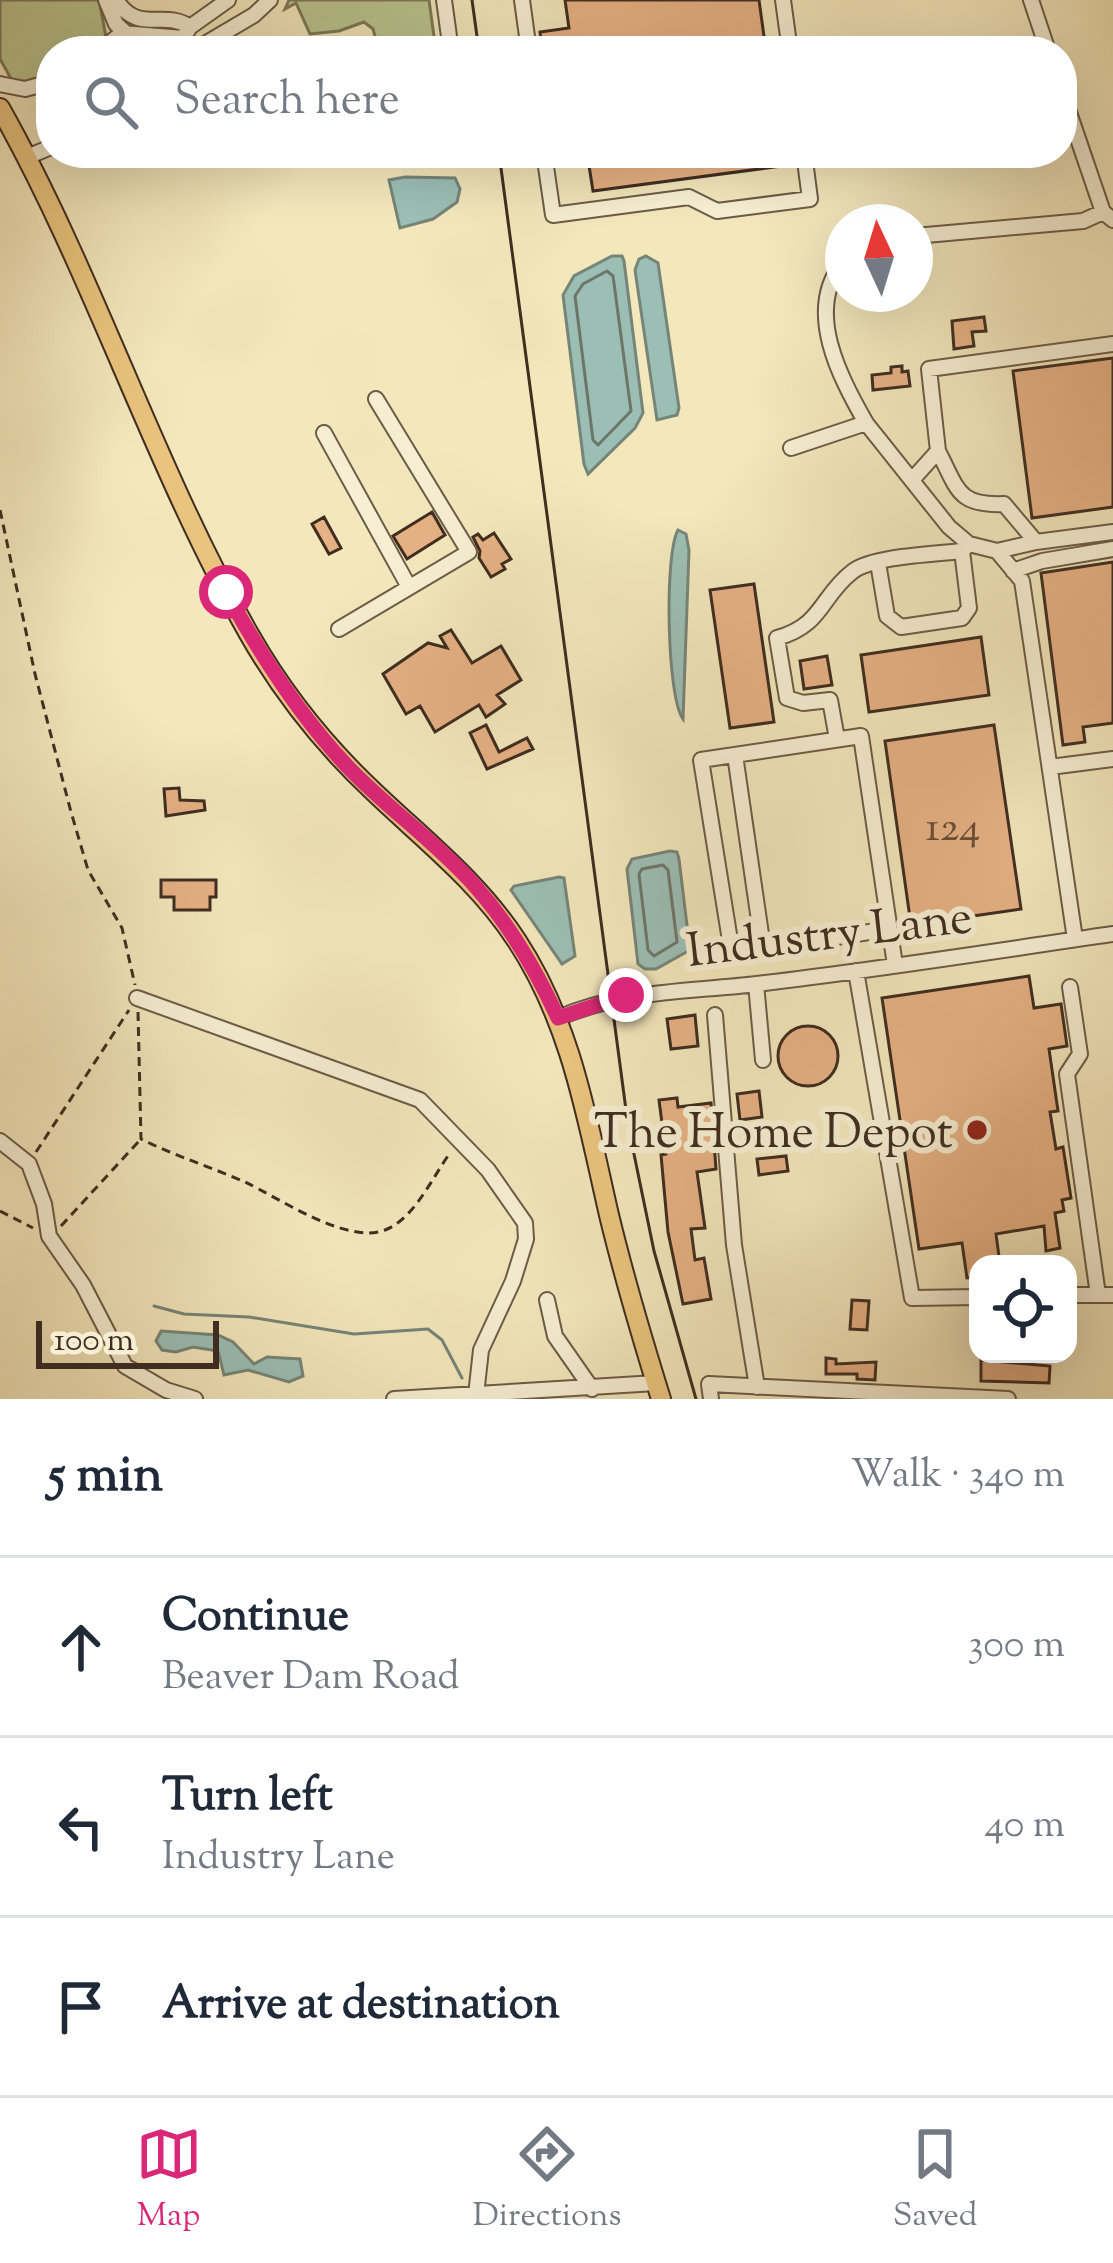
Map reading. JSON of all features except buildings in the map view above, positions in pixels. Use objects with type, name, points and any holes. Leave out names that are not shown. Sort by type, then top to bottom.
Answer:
[{"type":"main road","points":[[0,108],[252,639],[332,748],[457,867],[496,912],[531,964],[558,1018],[577,1074],[620,1256],[659,1391]]},
{"type":"street","points":[[106,0],[126,36]]},
{"type":"street","points":[[116,0],[138,20],[179,20],[190,27]]},
{"type":"street","points":[[184,36],[228,0]]},
{"type":"street","points":[[218,36],[270,0]]},
{"type":"street","points":[[444,0],[450,36]]},
{"type":"street","points":[[522,0],[527,36]]},
{"type":"street","points":[[783,0],[788,36]]},
{"type":"street","points":[[1031,0],[1043,36]]},
{"type":"street","points":[[118,36],[159,36]]},
{"type":"street","points":[[0,84],[36,86]]},
{"type":"street","points":[[933,234],[1108,216],[1077,132]]},
{"type":"street","points":[[27,157],[36,153]]},
{"type":"street","points":[[546,168],[553,215],[689,197],[717,211],[810,199],[806,168]]},
{"type":"street","points":[[828,312],[830,350],[866,423],[966,547],[966,614],[901,627],[887,616],[878,562]]},
{"type":"street","points":[[1036,542],[1004,504],[979,505],[961,496],[938,451],[929,369],[1113,344]]},
{"type":"street","points":[[339,628],[469,553],[376,399]]},
{"type":"street","points":[[790,448],[866,423]]},
{"type":"street","points":[[324,433],[410,587]]},
{"type":"street","points":[[912,480],[938,451]]},
{"type":"street","points":[[837,739],[830,700],[802,703],[788,698],[777,638],[807,626],[852,571],[966,547],[997,551],[1113,532]]},
{"type":"street","points":[[1013,571],[1113,549]]},
{"type":"street","points":[[997,551],[1022,581],[1075,939]]},
{"type":"street","points":[[890,929],[732,953],[701,760],[861,736],[890,929],[895,965]]},
{"type":"street","points":[[735,755],[764,949]]},
{"type":"street","points":[[1049,767],[1113,759]]},
{"type":"street","name":"Industry Lane","points":[[558,1018],[626,995],[756,984],[1113,934]]},
{"type":"street","points":[[856,971],[912,1298],[969,1297]]},
{"type":"street","points":[[756,984],[763,1060]]},
{"type":"street","points":[[1070,987],[1080,1054],[1067,1074],[1106,1295]]},
{"type":"street","points":[[137,998],[420,1100],[488,1169],[525,1223],[526,1239],[482,1351],[476,1395]]},
{"type":"street","points":[[715,1015],[734,1245],[757,1387]]},
{"type":"street","points":[[0,1141],[29,1164],[44,1204],[49,1236],[83,1285],[125,1366],[166,1390],[195,1399]]},
{"type":"street","points":[[547,1300],[555,1336],[592,1390]]},
{"type":"street","points":[[710,1392],[757,1387],[1008,1399]]},
{"type":"street","points":[[394,1399],[659,1391]]},
{"type":"path","points":[[0,510],[71,812],[88,870],[122,928],[137,998],[141,1139],[79,1211],[49,1236],[0,1211]]},
{"type":"path","points":[[29,1164],[137,998]]},
{"type":"path","points":[[141,1139],[320,1220],[374,1233],[403,1221],[459,1139]]},
{"type":"green space","points":[[0,0],[99,0],[106,36],[36,36],[36,82],[14,84],[0,59]]},
{"type":"green space","points":[[289,0],[429,0],[434,36],[375,36],[364,22],[310,34],[296,3],[285,9]]},
{"type":"water","points":[[455,178],[460,189],[457,202],[433,219],[400,228],[389,180]]},
{"type":"water","points":[[612,256],[622,256],[624,261],[643,413],[635,428],[588,474],[563,295],[574,276]]},
{"type":"water","points":[[646,256],[658,263],[679,408],[677,415],[657,420],[635,270],[639,259]]},
{"type":"water","points":[[678,530],[686,534],[689,550],[683,719],[674,684],[669,626]]},
{"type":"water","points":[[677,852],[679,859],[690,950],[656,969],[645,969],[638,964],[627,869],[632,859]]},
{"type":"water","points":[[564,878],[575,956],[562,964],[511,890]]},
{"type":"water","points":[[161,1331],[218,1335],[233,1342],[254,1364],[267,1357],[300,1359],[303,1376],[289,1382],[248,1370],[224,1375],[218,1351],[162,1350],[156,1341]]},
{"type":"waterway","points":[[154,1306],[184,1314],[249,1317],[354,1334],[428,1329],[442,1340],[462,1378]]},
{"type":"tram line","points":[[472,0],[477,36]]},
{"type":"tram line","points":[[501,168],[628,1125],[654,1251],[696,1399]]},
{"type":"place","name":"The Home Depot","points":[[977,1130]]},
{"type":"route","points":[[226,592],[272,671],[311,724],[350,769],[476,886],[516,939],[558,1018],[626,995]]}]
